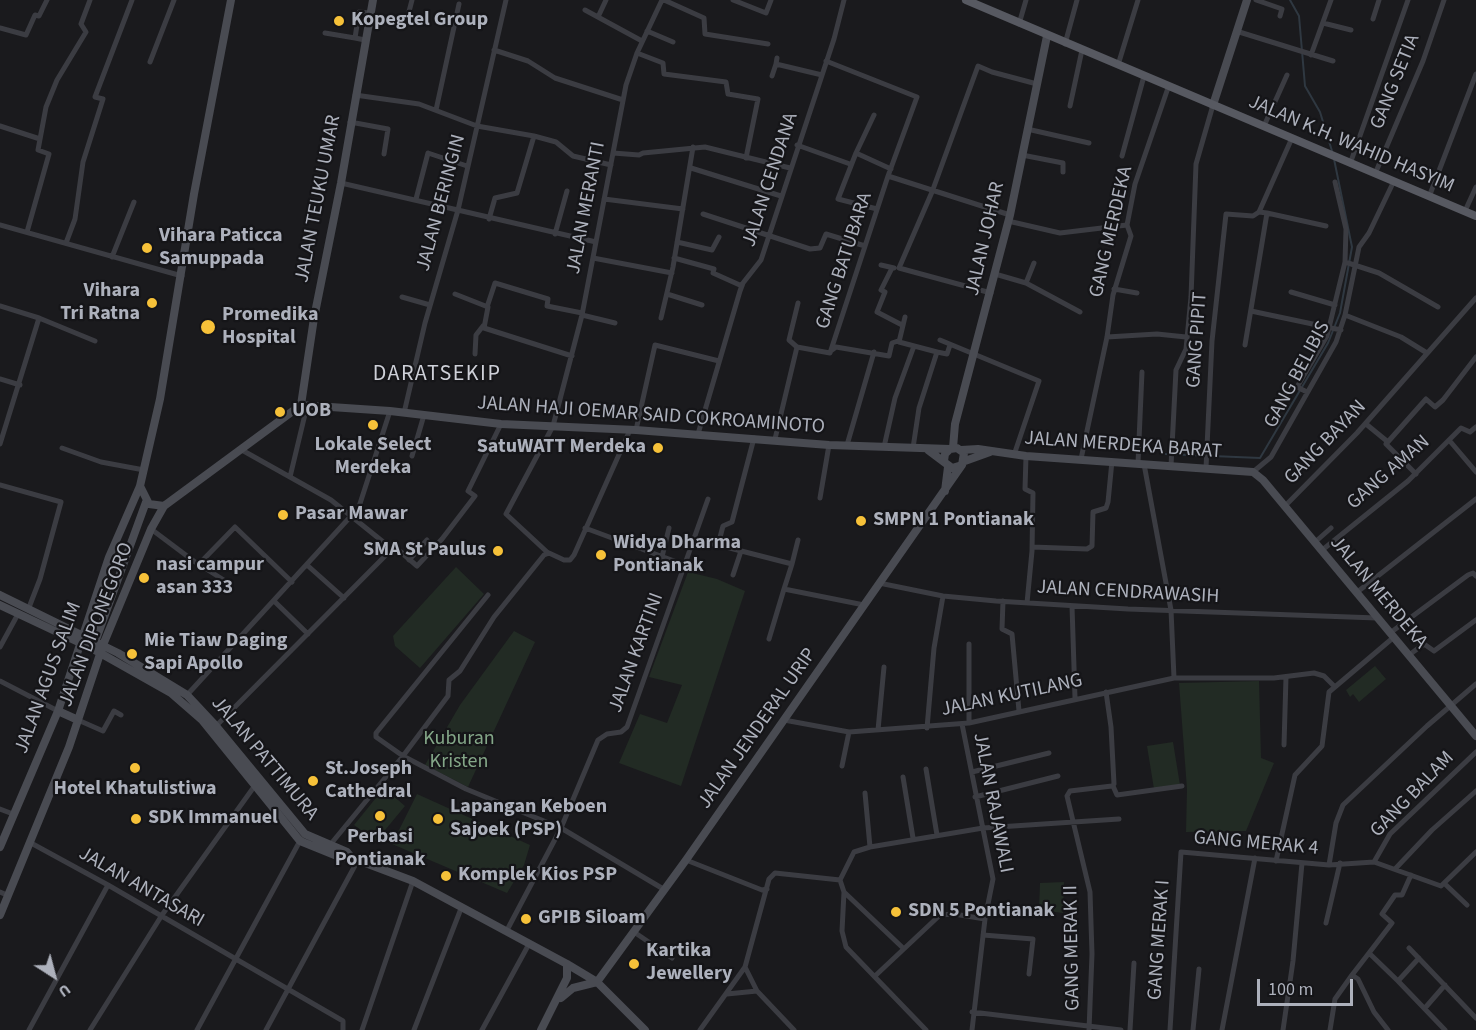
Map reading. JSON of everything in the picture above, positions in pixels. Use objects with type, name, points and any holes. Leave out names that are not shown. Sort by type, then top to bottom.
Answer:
[{"type":"main road","name":"JALAN K.H. WAHID HASYIM","points":[[966,0],[984,4],[1019,24],[1065,44],[1169,85],[1393,183],[1476,216]]},
{"type":"street","points":[[0,28],[26,35],[35,15],[39,16],[47,0]]},
{"type":"street","points":[[27,232],[50,154],[38,150],[46,107],[57,80],[86,32],[81,24],[90,0]]},
{"type":"street","points":[[66,243],[75,219],[83,162],[103,99],[95,97],[132,0]]},
{"type":"street","points":[[150,62],[174,0]]},
{"type":"street","name":"JALAN AGUS SALIM","points":[[0,847],[58,712],[109,557],[140,486],[182,276],[194,194],[231,0]]},
{"type":"street","name":"JALAN TEUKU UMAR","points":[[304,406],[314,318],[341,183],[372,0]]},
{"type":"street","points":[[406,23],[412,0]]},
{"type":"street","name":"JALAN BERINGIN","points":[[404,413],[430,305],[458,210],[506,0]]},
{"type":"street","points":[[598,17],[606,0]]},
{"type":"street","points":[[663,0],[705,19],[705,34],[768,44]]},
{"type":"street","name":"JALAN MERANTI","points":[[547,552],[506,514],[553,426],[582,314],[623,100],[637,53],[663,0]]},
{"type":"street","points":[[733,0],[766,13],[771,0]]},
{"type":"street","name":"JALAN CENDANA","points":[[698,434],[742,286],[761,260],[797,145],[822,75],[844,0]]},
{"type":"street","points":[[1019,24],[1026,0]]},
{"type":"street","points":[[1065,44],[1077,0]]},
{"type":"street","points":[[1118,65],[1138,0]]},
{"type":"street","points":[[1171,462],[1176,370],[1185,352],[1191,297],[1196,164],[1247,0]]},
{"type":"street","points":[[1256,0],[1282,9],[1280,16]]},
{"type":"street","points":[[1306,53],[1323,23],[1331,0]]},
{"type":"street","points":[[1373,19],[1379,0]]},
{"type":"street","points":[[1348,163],[1408,0]]},
{"type":"street","name":"GANG SETIA","points":[[1375,174],[1423,61],[1444,0]]},
{"type":"street","points":[[436,110],[459,4]]},
{"type":"street","points":[[585,10],[642,41]]},
{"type":"street","points":[[355,38],[359,12],[370,13]]},
{"type":"street","points":[[1323,23],[1351,30]]},
{"type":"street","points":[[647,31],[674,42]]},
{"type":"street","points":[[1236,31],[1333,61]]},
{"type":"street","points":[[325,33],[365,40]]},
{"type":"street","name":"JALAN JOHAR","points":[[955,449],[955,424],[1009,218],[1047,36]]},
{"type":"street","points":[[494,50],[528,61],[555,78],[623,100]]},
{"type":"street","points":[[1070,106],[1082,50]]},
{"type":"street","points":[[637,53],[663,63],[664,74],[726,82],[729,94],[758,99],[746,158]]},
{"type":"street","points":[[772,76],[777,61],[822,75]]},
{"type":"street","points":[[826,61],[917,97],[888,176]]},
{"type":"street","points":[[899,268],[932,192],[978,66],[1037,84]]},
{"type":"street","points":[[1429,197],[1476,74]]},
{"type":"street","points":[[1264,126],[1287,75]]},
{"type":"street","points":[[1122,156],[1144,76]]},
{"type":"street","name":"GANG MERDEKA","points":[[1081,459],[1107,338],[1114,290],[1131,236],[1126,225],[1137,178],[1169,85]]},
{"type":"street","points":[[355,95],[401,100],[436,110],[477,126],[556,142],[573,156],[610,165]]},
{"type":"street","points":[[874,115],[850,164],[838,200],[877,209]]},
{"type":"street","points":[[351,122],[388,129],[384,154]]},
{"type":"street","points":[[0,126],[40,139]]},
{"type":"street","points":[[1027,129],[1089,143]]},
{"type":"street","points":[[489,219],[494,199],[517,193],[534,136]]},
{"type":"street","points":[[1292,138],[1259,212],[1326,226]]},
{"type":"street","points":[[797,145],[850,164]]},
{"type":"street","points":[[661,318],[672,273],[693,147]]},
{"type":"street","points":[[613,153],[639,155],[705,147],[790,168]]},
{"type":"street","points":[[856,153],[891,169]]},
{"type":"street","points":[[416,199],[427,154],[468,166]]},
{"type":"street","points":[[1022,155],[1063,163],[1063,172]]},
{"type":"street","points":[[691,168],[781,196]]},
{"type":"street","name":"GANG BATUBARA","points":[[775,440],[797,347],[830,352],[888,176],[1009,218],[1060,233],[1126,225]]},
{"type":"street","points":[[1304,390],[1317,366],[1330,328],[1345,262],[1344,217],[1335,182]]},
{"type":"street","points":[[341,183],[596,242]]},
{"type":"street","name":"GANG BELIBIS","points":[[1253,472],[1270,460],[1304,390],[1340,330],[1359,245],[1369,233],[1393,183]]},
{"type":"street","points":[[1465,212],[1476,187]]},
{"type":"street","points":[[555,234],[567,191]]},
{"type":"street","points":[[604,199],[683,209]]},
{"type":"street","points":[[112,256],[134,202]]},
{"type":"street","name":"GANG PIPIT","points":[[1206,465],[1213,330],[1226,214],[1253,216],[1259,212]]},
{"type":"street","points":[[1245,345],[1267,213]]},
{"type":"street","points":[[703,214],[810,249],[820,248],[826,234],[865,246]]},
{"type":"street","points":[[0,225],[182,276]]},
{"type":"street","points":[[677,242],[712,250],[719,241]]},
{"type":"street","points":[[593,258],[672,273]]},
{"type":"street","points":[[674,258],[714,268],[713,273],[742,286]]},
{"type":"street","points":[[1345,262],[1354,263],[1379,273],[1438,307]]},
{"type":"street","points":[[1026,283],[1034,263]]},
{"type":"street","points":[[881,265],[991,293]]},
{"type":"street","points":[[892,268],[881,290],[885,292],[878,312],[902,325]]},
{"type":"street","points":[[995,274],[1026,283],[1080,312]]},
{"type":"street","points":[[475,354],[476,335],[483,326],[495,283],[548,299],[547,306],[615,323]]},
{"type":"street","points":[[1114,290],[1137,293]]},
{"type":"street","points":[[1291,292],[1335,305]]},
{"type":"street","points":[[455,294],[487,307]]},
{"type":"street","points":[[667,294],[702,305]]},
{"type":"street","points":[[402,297],[430,305]]},
{"type":"street","name":"GANG BAYAN","points":[[1284,507],[1366,424],[1476,298]]},
{"type":"street","points":[[797,347],[789,340],[798,303]]},
{"type":"street","points":[[0,306],[39,318],[95,341]]},
{"type":"street","points":[[1251,311],[1340,330]]},
{"type":"street","points":[[1345,315],[1401,337],[1427,353]]},
{"type":"street","points":[[898,341],[905,317]]},
{"type":"street","points":[[0,444],[39,318]]},
{"type":"street","points":[[483,326],[572,356]]},
{"type":"street","points":[[1107,338],[1153,334],[1186,337]]},
{"type":"street","points":[[940,340],[1039,381],[1014,454]]},
{"type":"street","points":[[830,352],[836,347],[889,356],[892,343],[898,341],[947,354],[950,345]]},
{"type":"street","points":[[330,844],[403,756],[448,696],[449,680],[460,670],[494,617],[547,552],[564,560],[570,560],[633,430],[655,345],[719,361]]},
{"type":"street","points":[[884,447],[900,380],[914,345]]},
{"type":"street","points":[[847,445],[874,352]]},
{"type":"street","points":[[913,448],[919,408],[937,352]]},
{"type":"street","points":[[1416,474],[1386,444],[1426,399],[1435,407],[1443,400],[1476,357]]},
{"type":"street","points":[[1142,372],[1141,464],[1171,610],[1174,678]]},
{"type":"street","points":[[0,379],[20,385]]},
{"type":"street","points":[[290,477],[304,406]]},
{"type":"street","name":"JALAN HAJI OEMAR SAID COKROAMINOTO","points":[[304,406],[390,411],[501,424],[698,434],[829,445],[955,449]]},
{"type":"street","name":"JALAN DIPONEGORO","points":[[0,915],[4,894],[31,843],[98,647],[151,529],[164,506],[240,449],[304,406]]},
{"type":"street","points":[[187,695],[353,517],[390,411]]},
{"type":"street","points":[[412,456],[424,415]]},
{"type":"street","points":[[240,449],[331,500],[417,566],[475,496],[468,491],[501,424]]},
{"type":"street","points":[[1366,424],[1388,442]]},
{"type":"street","points":[[1476,427],[1470,432],[1462,428],[1449,440],[1476,472]]},
{"type":"street","points":[[718,545],[723,526],[733,521],[754,438]]},
{"type":"street","name":"GANG AMAN","points":[[1320,551],[1416,474],[1449,440]]},
{"type":"street","points":[[820,498],[829,445]]},
{"type":"street","points":[[62,448],[101,462],[144,470]]},
{"type":"street","points":[[927,449],[956,469],[964,463],[991,452]]},
{"type":"street","points":[[945,493],[945,454],[955,449],[964,463]]},
{"type":"street","name":"JALAN MERDEKA BARAT","points":[[955,449],[1141,464],[1171,462],[1253,472]]},
{"type":"street","points":[[1026,456],[1025,489],[1033,492],[1032,547],[1027,603]]},
{"type":"street","points":[[1032,547],[1087,549],[1092,546],[1093,512],[1106,508],[1112,461]]},
{"type":"street","name":"JALAN JENDERAL URIP","points":[[597,982],[686,860],[964,463]]},
{"type":"street","name":"JALAN MERDEKA","points":[[1253,472],[1391,635],[1411,653],[1450,706],[1476,736]]},
{"type":"street","points":[[0,485],[61,502],[40,579],[28,610]]},
{"type":"street","points":[[140,486],[147,502],[154,507],[164,506]]},
{"type":"street","points":[[1356,593],[1476,499]]},
{"type":"street","name":"JALAN KARTINI","points":[[507,932],[561,828],[598,740],[607,734],[621,732],[627,727],[708,500]]},
{"type":"street","name":"JALAN AGUS SALIM","points":[[98,647],[147,502]]},
{"type":"street","points":[[199,564],[235,527],[292,582]]},
{"type":"street","points":[[585,528],[685,565]]},
{"type":"street","points":[[662,557],[669,528]]},
{"type":"street","points":[[1314,543],[1331,528]]},
{"type":"street","points":[[151,529],[227,582]]},
{"type":"street","points":[[410,560],[427,540]]},
{"type":"street","points":[[694,540],[792,564]]},
{"type":"street","points":[[769,639],[798,540]]},
{"type":"street","points":[[216,726],[393,548]]},
{"type":"street","points":[[733,575],[741,551]]},
{"type":"street","points":[[307,565],[344,598]]},
{"type":"street","points":[[1276,861],[1295,775],[1322,747],[1328,696],[1391,635],[1468,575],[1473,573],[1476,576]]},
{"type":"street","name":"JALAN CENDRAWASIH","points":[[879,583],[943,596],[1027,603],[1377,618]]},
{"type":"street","points":[[784,590],[864,605]]},
{"type":"street","points":[[0,595],[98,647],[171,693],[193,710],[303,838],[342,858],[355,859],[288,992],[266,1030]]},
{"type":"street","points":[[488,595],[376,733],[376,737],[403,756],[466,789],[561,828],[664,890]]},
{"type":"street","points":[[927,728],[934,648],[943,596]]},
{"type":"street","points":[[274,601],[308,634]]},
{"type":"street","points":[[1003,601],[1002,629],[1012,634],[1019,711]]},
{"type":"street","points":[[0,605],[82,639]]},
{"type":"street","points":[[1072,606],[1075,698]]},
{"type":"street","points":[[0,647],[18,614]]},
{"type":"street","points":[[1411,653],[1422,644],[1434,651],[1476,620]]},
{"type":"street","name":"JALAN RAJAWALI","points":[[969,644],[965,724],[975,797],[993,879],[972,1012],[972,1030]]},
{"type":"street","name":"JALAN PATTIMURA","points":[[98,647],[187,695],[216,726],[257,782]]},
{"type":"street","points":[[878,730],[884,667]]},
{"type":"street","name":"JALAN KUTILANG","points":[[784,720],[849,732],[965,724],[1174,678],[1286,677],[1317,673],[1335,687]]},
{"type":"street","points":[[1284,745],[1286,677]]},
{"type":"street","points":[[0,681],[58,712],[104,732],[114,711],[121,715]]},
{"type":"street","points":[[1329,865],[1336,823],[1343,805],[1476,684]]},
{"type":"street","points":[[1106,692],[1114,760],[1113,786],[1117,795],[1182,786]]},
{"type":"street","points":[[842,766],[849,732]]},
{"type":"street","name":"GANG BALAM","points":[[1374,861],[1390,834],[1476,752]]},
{"type":"street","points":[[972,772],[1049,753]]},
{"type":"street","points":[[926,769],[937,835]]},
{"type":"street","points":[[975,797],[1058,776]]},
{"type":"street","points":[[903,777],[913,838]]},
{"type":"street","points":[[90,1030],[162,915],[257,782]]},
{"type":"street","name":"GANG MERAK II","points":[[1089,1028],[1090,892],[1067,796],[1069,792],[1113,786]]},
{"type":"street","points":[[1396,868],[1432,830],[1476,790]]},
{"type":"street","points":[[865,793],[870,847]]},
{"type":"street","points":[[0,809],[13,814]]},
{"type":"street","points":[[926,1030],[846,947],[842,939],[844,892],[840,880],[854,852],[913,838],[983,828],[1119,819]]},
{"type":"street","points":[[197,1030],[303,838]]},
{"type":"street","name":"JALAN PATTIMURA","points":[[303,838],[330,844],[347,852],[355,859],[413,881],[567,964],[597,982],[645,1030]]},
{"type":"street","name":"JALAN ANTASARI","points":[[31,843],[162,915],[288,992],[343,1021],[343,1030]]},
{"type":"street","name":"GANG MERAK 4","points":[[1181,852],[1329,865],[1374,861]]},
{"type":"street","name":"GANG MERAK I","points":[[1170,1030],[1181,852]]},
{"type":"street","points":[[1443,885],[1476,852]]},
{"type":"street","points":[[1222,1030],[1255,858]]},
{"type":"street","points":[[686,860],[762,890],[766,889]]},
{"type":"street","points":[[1374,861],[1443,885],[1467,905]]},
{"type":"street","points":[[1283,1030],[1293,961],[1302,863]]},
{"type":"street","points":[[1326,923],[1340,863]]},
{"type":"street","points":[[700,1030],[745,967],[766,889],[772,875],[779,872],[840,880]]},
{"type":"street","points":[[1329,1030],[1335,999],[1344,983],[1392,923],[1382,914],[1395,895],[1402,896],[1411,874]]},
{"type":"street","points":[[362,1030],[413,881]]},
{"type":"street","points":[[29,1030],[108,885]]},
{"type":"street","points":[[844,892],[903,948]]},
{"type":"street","points":[[414,1030],[462,906]]},
{"type":"street","points":[[874,976],[941,915],[954,914],[985,919]]},
{"type":"street","points":[[634,932],[672,958]]},
{"type":"street","points":[[983,934],[1032,939],[1029,974]]},
{"type":"street","points":[[482,1030],[530,944]]},
{"type":"street","points":[[1409,948],[1476,1018]]},
{"type":"street","points":[[1369,953],[1446,1030]]},
{"type":"street","points":[[1398,981],[1419,958]]},
{"type":"street","points":[[1130,1030],[1134,963]]},
{"type":"street","points":[[541,1030],[567,978],[567,964]]},
{"type":"street","points":[[745,967],[757,992],[794,1030]]},
{"type":"street","points":[[1193,1030],[1199,969]]},
{"type":"street","points":[[1352,975],[1358,980],[1374,1012],[1388,1030]]},
{"type":"street","points":[[556,1003],[573,988],[597,982]]},
{"type":"street","points":[[1425,1008],[1445,985]]},
{"type":"street","points":[[727,994],[757,992]]},
{"type":"street","points":[[972,1012],[1089,1028],[1121,1030]]},
{"type":"green space","points":[[456,567],[484,594],[420,668],[395,646],[393,636]]},
{"type":"green space","points":[[688,572],[717,579],[745,591],[681,786],[619,763],[640,714],[667,723],[682,685],[649,677]]},
{"type":"green space","name":"Kuburan Kristen","points":[[514,631],[535,642],[468,787],[425,765],[460,705]]},
{"type":"green space","points":[[1375,666],[1386,679],[1359,702],[1353,694],[1350,697],[1346,690]]},
{"type":"green space","points":[[1259,681],[1261,758],[1274,763],[1246,831],[1186,832],[1187,789],[1179,683]]},
{"type":"green space","points":[[1173,742],[1180,785],[1154,789],[1147,746]]},
{"type":"green space","name":"Perbasi Pontianak","points":[[384,788],[405,806],[376,841],[354,825]]},
{"type":"green space","name":"Lapangan Keboen Sajoek (PSP)","points":[[417,794],[530,845],[524,865],[507,893],[392,844]]},
{"type":"green space","points":[[1064,882],[1063,913],[1039,910],[1040,883]]},
{"type":"waterway","points":[[1290,0],[1299,16],[1305,86],[1320,112],[1332,151]]},
{"type":"waterway","points":[[1165,454],[1260,458],[1328,343],[1340,313],[1352,247],[1334,159]]},
{"type":"place","name":"Kopegtel Group","points":[[339,21]]},
{"type":"place","name":"Vihara Paticca Samuppada","points":[[147,248]]},
{"type":"place","name":"Vihara Tri Ratna","points":[[152,303]]},
{"type":"place","name":"Promedika Hospital","points":[[208,327]]},
{"type":"place","name":"UOB","points":[[280,412]]},
{"type":"place","name":"Lokale Select Merdeka","points":[[373,425]]},
{"type":"place","name":"SatuWATT Merdeka","points":[[658,448]]},
{"type":"place","name":"Pasar Mawar","points":[[283,515]]},
{"type":"place","name":"SMPN 1 Pontianak","points":[[861,521]]},
{"type":"place","name":"SMA St Paulus","points":[[498,551]]},
{"type":"place","name":"Widya Dharma Pontianak","points":[[601,555]]},
{"type":"place","name":"nasi campur asan 333","points":[[144,578]]},
{"type":"place","name":"Mie Tiaw Daging Sapi Apollo","points":[[132,654]]},
{"type":"place","name":"Hotel Khatulistiwa","points":[[135,768]]},
{"type":"place","name":"St.Joseph Cathedral","points":[[313,781]]},
{"type":"place","name":"Perbasi Pontianak","points":[[380,816]]},
{"type":"place","name":"SDK Immanuel","points":[[136,819]]},
{"type":"place","name":"Lapangan Keboen Sajoek (PSP)","points":[[438,819]]},
{"type":"place","name":"Komplek Kios PSP","points":[[446,876]]},
{"type":"place","name":"SDN 5 Pontianak","points":[[896,912]]},
{"type":"place","name":"GPIB Siloam","points":[[526,919]]},
{"type":"place","name":"Kartika Jewellery","points":[[634,964]]},
{"type":"district","name":"DARATSEKIP","points":[[437,375]]}]
